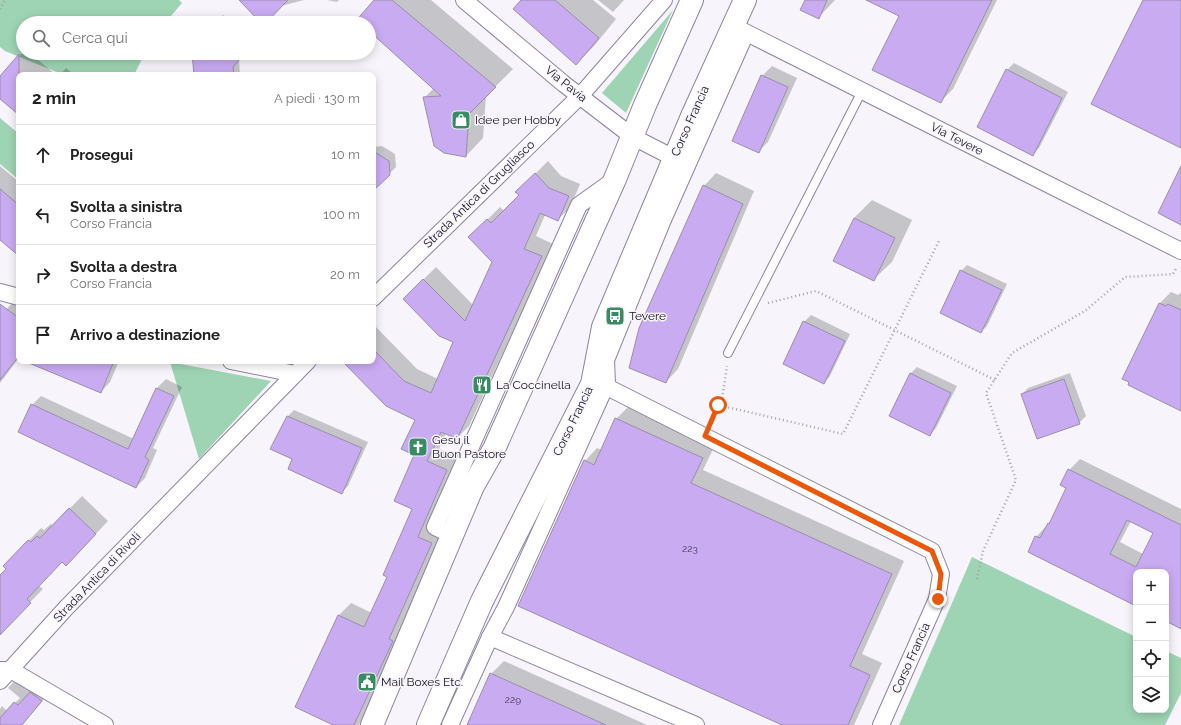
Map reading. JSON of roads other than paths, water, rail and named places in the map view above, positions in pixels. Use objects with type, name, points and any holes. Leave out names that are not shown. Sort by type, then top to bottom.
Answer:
[{"type":"main road","name":"Corso Francia","points":[[428,725],[482,601],[592,384],[603,327],[674,158],[740,29],[745,0]]},
{"type":"main road","points":[[372,725],[473,486],[494,449],[615,179],[686,2]]},
{"type":"street","name":"Via Pavia","points":[[464,0],[580,96],[633,137],[674,158]]},
{"type":"street","name":"Strada Antica di Grugliasco","points":[[376,295],[580,96],[664,0]]},
{"type":"street","name":"Via Tevere","points":[[740,29],[862,91],[1180,258]]},
{"type":"street","name":"Corso Francia","points":[[450,725],[506,607],[606,386],[606,360],[740,29]]},
{"type":"street","points":[[0,292],[16,296]]},
{"type":"street","points":[[246,364],[295,374],[305,364]]},
{"type":"street","name":"Strada Antica di Rivoli","points":[[4,674],[195,475],[295,374]]},
{"type":"street","name":"Corso Francia","points":[[606,386],[932,551],[941,574],[938,599],[881,725]]},
{"type":"street","points":[[490,638],[696,725]]},
{"type":"street","points":[[4,674],[105,725]]},
{"type":"lane","points":[[728,353],[862,91]]},
{"type":"place","name":"Idee per Hobby","points":[[461,120]]},
{"type":"place","name":"Tevere","points":[[615,316]]},
{"type":"place","name":"La Coccinella","points":[[482,385]]},
{"type":"place","name":"Gesù il Buon Pastore","points":[[418,447]]},
{"type":"place","name":"Mail Boxes Etc.","points":[[367,682]]}]
